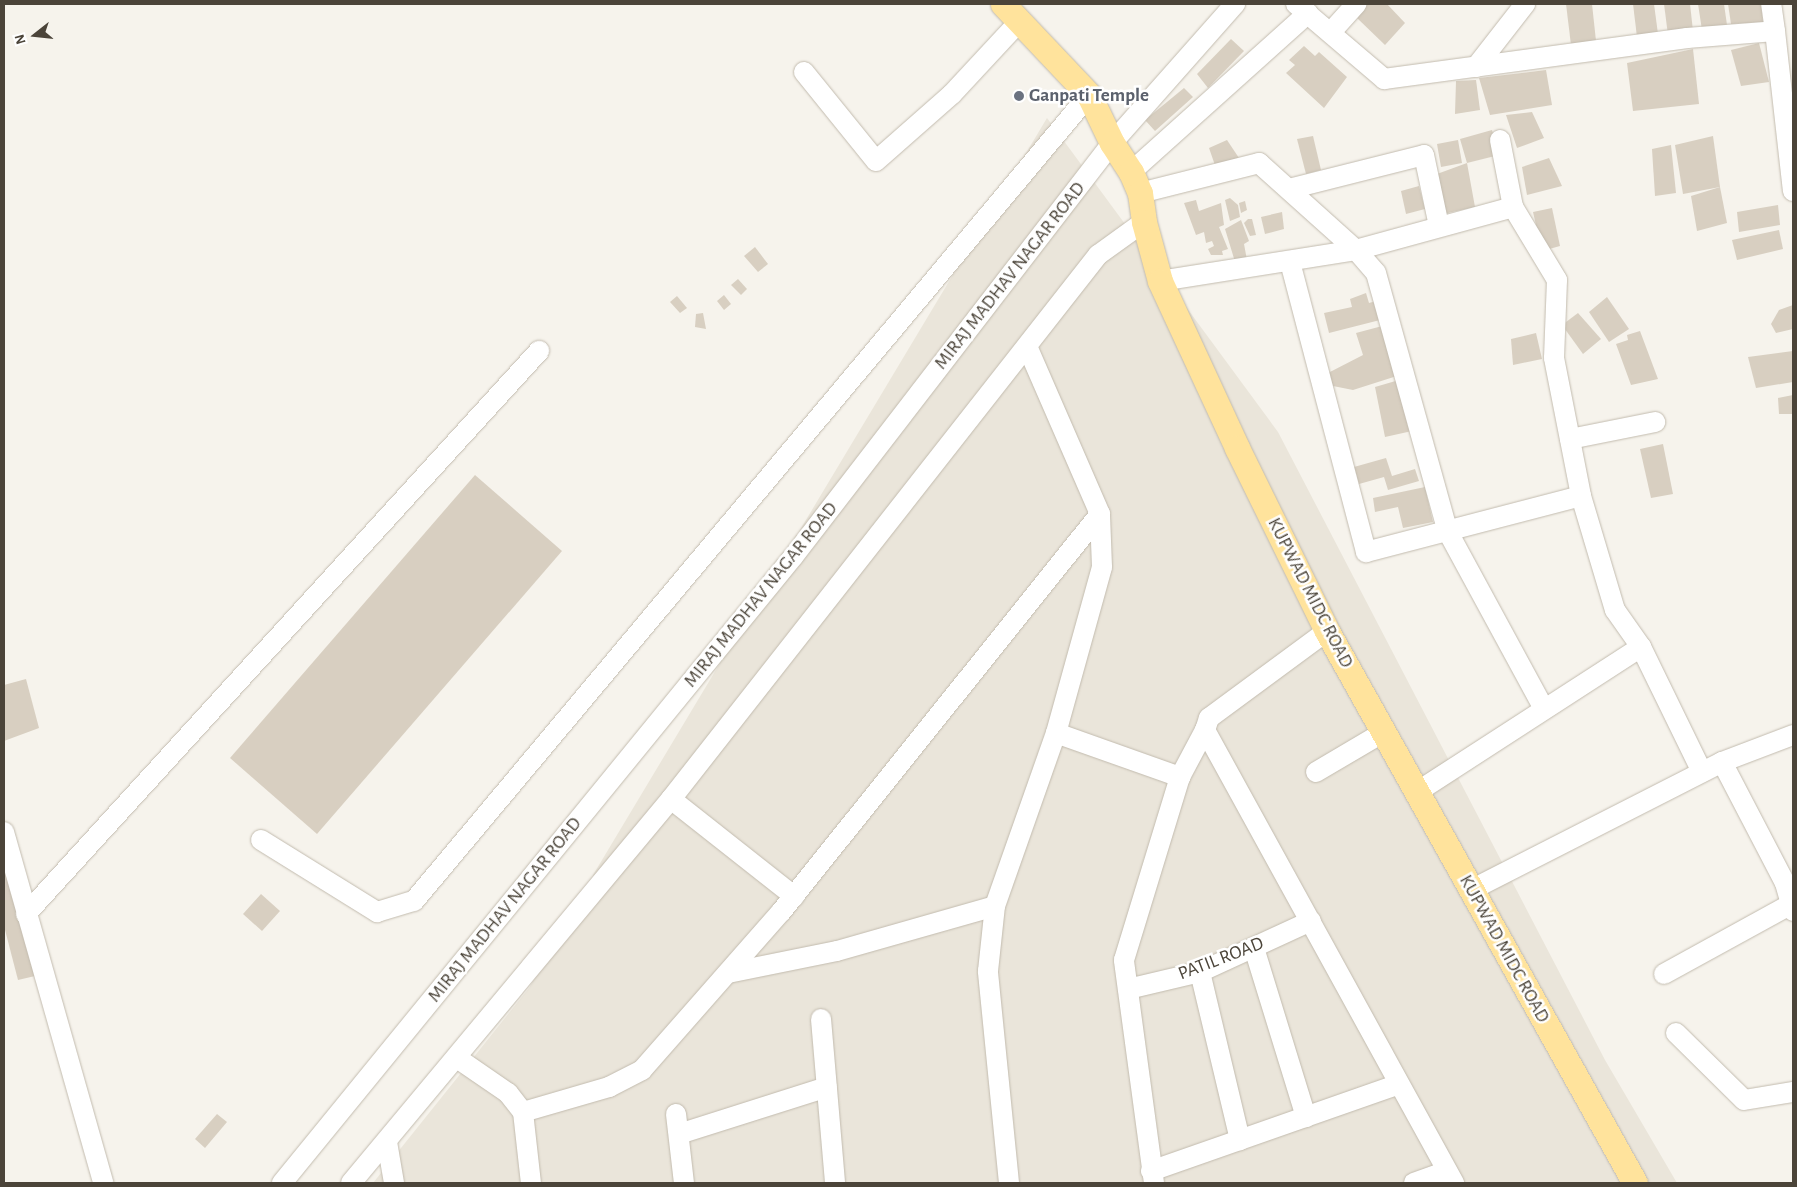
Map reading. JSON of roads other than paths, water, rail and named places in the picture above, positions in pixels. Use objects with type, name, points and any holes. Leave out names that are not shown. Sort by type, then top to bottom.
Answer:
[{"type":"main road","name":"KUPWAD MIDC ROAD","points":[[1003,4],[1018,23],[1089,95],[1112,143],[1136,182],[1144,222],[1160,281],[1236,448],[1328,631],[1635,1183]]},
{"type":"street","points":[[1331,32],[1356,4]]},
{"type":"street","points":[[1476,67],[1525,4]]},
{"type":"street","points":[[1772,4],[1793,191]]},
{"type":"street","name":"MIRAJ MADHAV NAGAR ROAD","points":[[282,1183],[793,557],[1112,143],[1228,6]]},
{"type":"street","points":[[1136,182],[1302,8],[1384,79],[1687,38],[1775,31]]},
{"type":"street","points":[[804,72],[876,161],[952,94],[1018,23]]},
{"type":"street","points":[[261,840],[376,912],[414,901],[1089,95]]},
{"type":"street","points":[[1500,140],[1513,207],[1557,280],[1554,358],[1581,496],[1615,610],[1641,646],[1702,772]]},
{"type":"street","points":[[1289,190],[1424,155],[1439,226]]},
{"type":"street","points":[[1136,182],[1259,163],[1356,250],[1376,272],[1448,532],[1544,709]]},
{"type":"street","points":[[1160,281],[1290,262],[1356,250],[1513,207]]},
{"type":"street","points":[[351,1183],[671,799],[1098,254],[1144,222]]},
{"type":"street","points":[[1290,262],[1366,552],[1581,496]]},
{"type":"street","points":[[1009,1183],[988,971],[996,906],[1056,733],[1102,567],[1100,514],[1027,346]]},
{"type":"street","points":[[26,914],[538,351]]},
{"type":"street","points":[[1570,439],[1655,422]]},
{"type":"street","points":[[523,1112],[609,1087],[642,1070],[794,896],[1100,514]]},
{"type":"street","points":[[1328,631],[1209,718],[1206,730],[1180,778],[1124,960],[1153,1177],[1240,1140],[1400,1084]]},
{"type":"street","points":[[1417,792],[1641,646]]},
{"type":"street","points":[[1206,730],[1450,1177],[1414,1183]]},
{"type":"street","points":[[1316,772],[1384,732]]},
{"type":"street","points":[[1056,733],[1180,778]]},
{"type":"street","points":[[1471,890],[1722,762],[1793,735]]},
{"type":"street","points":[[1664,974],[1792,906],[1785,883],[1722,762]]},
{"type":"street","points":[[671,799],[794,896]]},
{"type":"street","points":[[4,832],[103,1183]]},
{"type":"street","points":[[728,973],[836,951],[996,906]]},
{"type":"street","name":"PATIL ROAD","points":[[1128,989],[1200,972],[1311,921]]},
{"type":"street","points":[[1254,948],[1306,1117]]},
{"type":"street","points":[[1200,972],[1240,1140]]},
{"type":"street","points":[[821,1019],[835,1183]]},
{"type":"street","points":[[1676,1033],[1744,1100],[1793,1092]]},
{"type":"street","points":[[457,1058],[508,1093],[523,1112],[531,1183]]},
{"type":"street","points":[[679,1134],[826,1087]]},
{"type":"street","points":[[676,1114],[684,1183]]},
{"type":"street","points":[[387,1142],[394,1183]]},
{"type":"place","name":"Ganpati Temple","points":[[1019,96]]}]
